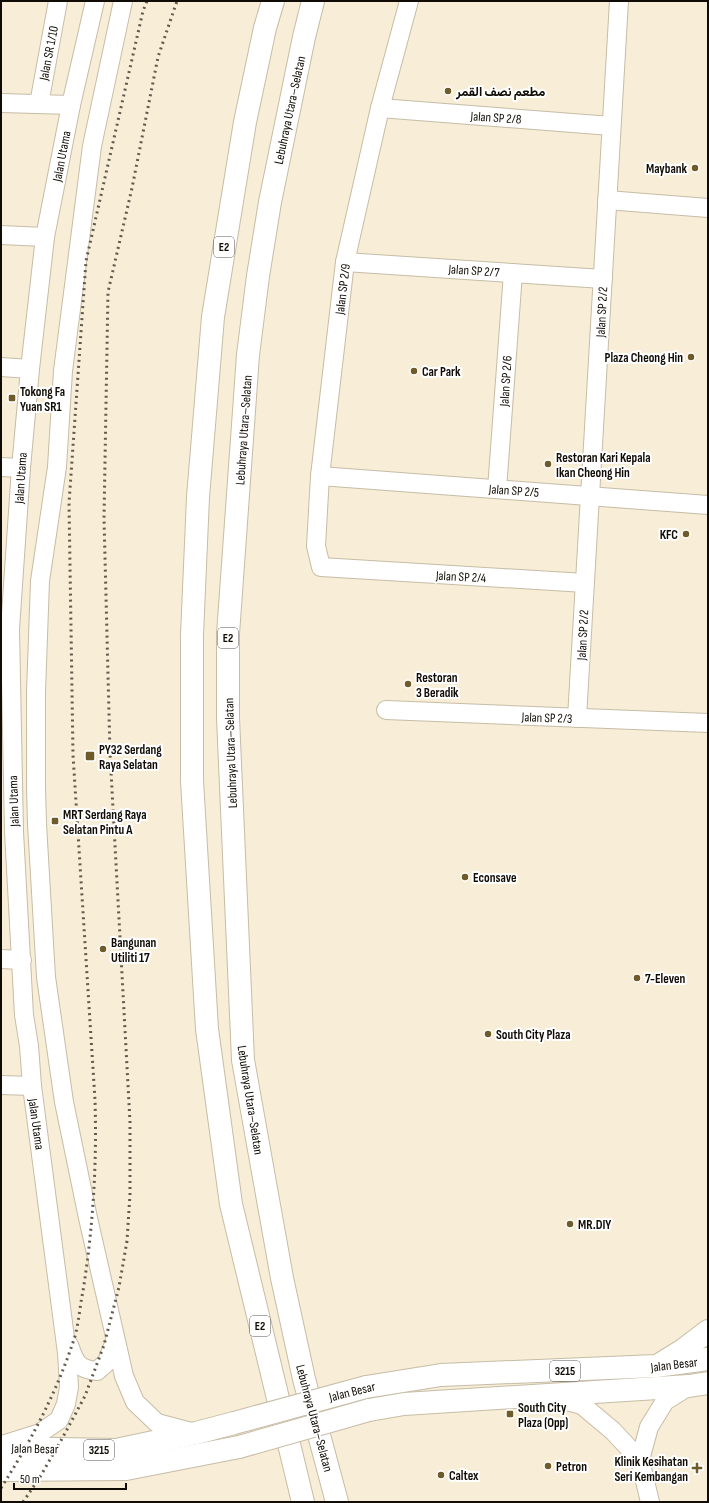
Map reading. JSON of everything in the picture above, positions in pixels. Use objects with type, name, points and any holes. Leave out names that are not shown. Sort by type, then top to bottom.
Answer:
[{"type":"main road","name":"E2","points":[[273,1],[265,28],[245,122],[213,317],[198,497],[192,635],[192,782],[207,1029],[231,1204],[303,1502]]},
{"type":"main road","name":"Lebuhraya Utara–Selatan","points":[[313,1],[304,37],[270,202],[258,276],[250,341],[228,634],[228,718],[243,1060],[282,1278],[304,1379],[337,1502]]},
{"type":"main road","points":[[656,1366],[683,1350],[708,1331]]},
{"type":"main road","name":"Jalan Besar","points":[[1,1446],[116,1450],[196,1433],[366,1387],[440,1375],[656,1366],[708,1360]]},
{"type":"main road","name":"Jalan Besar","points":[[1,1470],[126,1469],[239,1447],[369,1410],[404,1404],[699,1384]]},
{"type":"street","name":"Jalan SR 1/10","points":[[39,104],[58,1]]},
{"type":"street","name":"Jalan Utama","points":[[1,1446],[40,1433],[59,1420],[66,1404],[69,1387],[32,1086],[29,1046],[24,1015],[22,960],[8,831],[5,624],[13,576],[30,369],[45,237],[71,105],[95,1]]},
{"type":"street","name":"Jalan Utama","points":[[123,1],[92,146],[63,371],[57,467],[40,581],[36,692],[36,788],[46,977],[64,1102],[115,1341],[124,1376],[135,1402],[157,1423],[196,1433]]},
{"type":"street","name":"Jalan SP 2/9","points":[[346,569],[321,567],[316,546],[320,476],[345,262],[380,108],[409,1]]},
{"type":"street","name":"Jalan SP 2/2","points":[[577,718],[619,1]]},
{"type":"street","points":[[1,103],[71,105]]},
{"type":"street","name":"Jalan SP 2/8","points":[[380,108],[611,126]]},
{"type":"street","points":[[607,200],[708,208]]},
{"type":"street","points":[[1,235],[45,237]]},
{"type":"street","name":"Jalan SP 2/7","points":[[345,262],[603,279]]},
{"type":"street","name":"Jalan SP 2/6","points":[[497,489],[513,273]]},
{"type":"street","points":[[1,367],[30,369]]},
{"type":"street","points":[[1,467],[21,468]]},
{"type":"street","name":"Jalan SP 2/5","points":[[320,476],[708,505]]},
{"type":"street","name":"Jalan SP 2/4","points":[[346,569],[585,583]]},
{"type":"street","points":[[1,590],[13,576]]},
{"type":"street","name":"Jalan SP 2/3","points":[[386,710],[708,723]]},
{"type":"street","points":[[1,959],[22,960]]},
{"type":"street","points":[[1,1085],[32,1086]]},
{"type":"street","points":[[63,1330],[75,1362],[85,1370],[97,1371],[107,1362],[115,1341]]},
{"type":"street","points":[[650,1502],[640,1460],[649,1426],[665,1401],[699,1384]]},
{"type":"street","points":[[547,1395],[582,1404],[613,1431],[640,1460]]},
{"type":"railway","points":[[1,1488],[43,1415],[75,1336],[92,1220],[95,1172],[95,1100],[73,755],[69,503],[86,261],[143,11],[147,1]]},
{"type":"railway","points":[[23,1502],[40,1477],[85,1396],[104,1345],[119,1287],[127,1241],[130,1194],[130,1122],[110,753],[104,518],[108,292],[132,188],[158,57],[177,1]]},
{"type":"place","name":"مطعم نصف القمر","points":[[448,91]]},
{"type":"place","name":"Maybank","points":[[695,168]]},
{"type":"place","name":"Plaza Cheong Hin","points":[[691,357]]},
{"type":"place","name":"Car Park","points":[[414,371]]},
{"type":"place","name":"Tokong Fa Yuan SR1","points":[[12,398]]},
{"type":"place","name":"Restoran Kari Kepala Ikan Cheong Hin","points":[[548,464]]},
{"type":"place","name":"KFC","points":[[686,534]]},
{"type":"place","name":"Restoran 3 Beradik","points":[[408,684]]},
{"type":"place","name":"PY32 Serdang Raya Selatan","points":[[90,756]]},
{"type":"place","name":"MRT Serdang Raya Selatan Pintu A","points":[[55,821]]},
{"type":"place","name":"Econsave","points":[[465,877]]},
{"type":"place","name":"Bangunan Utiliti 17","points":[[103,949]]},
{"type":"place","name":"7-Eleven","points":[[637,978]]},
{"type":"place","name":"South City Plaza","points":[[488,1034]]},
{"type":"place","name":"MR.DIY","points":[[570,1224]]},
{"type":"place","name":"South City Plaza (Opp)","points":[[510,1414]]},
{"type":"place","name":"Petron","points":[[548,1466]]},
{"type":"place","name":"Klinik Kesihatan Seri Kembangan","points":[[697,1468]]},
{"type":"place","name":"Caltex","points":[[441,1475]]}]
